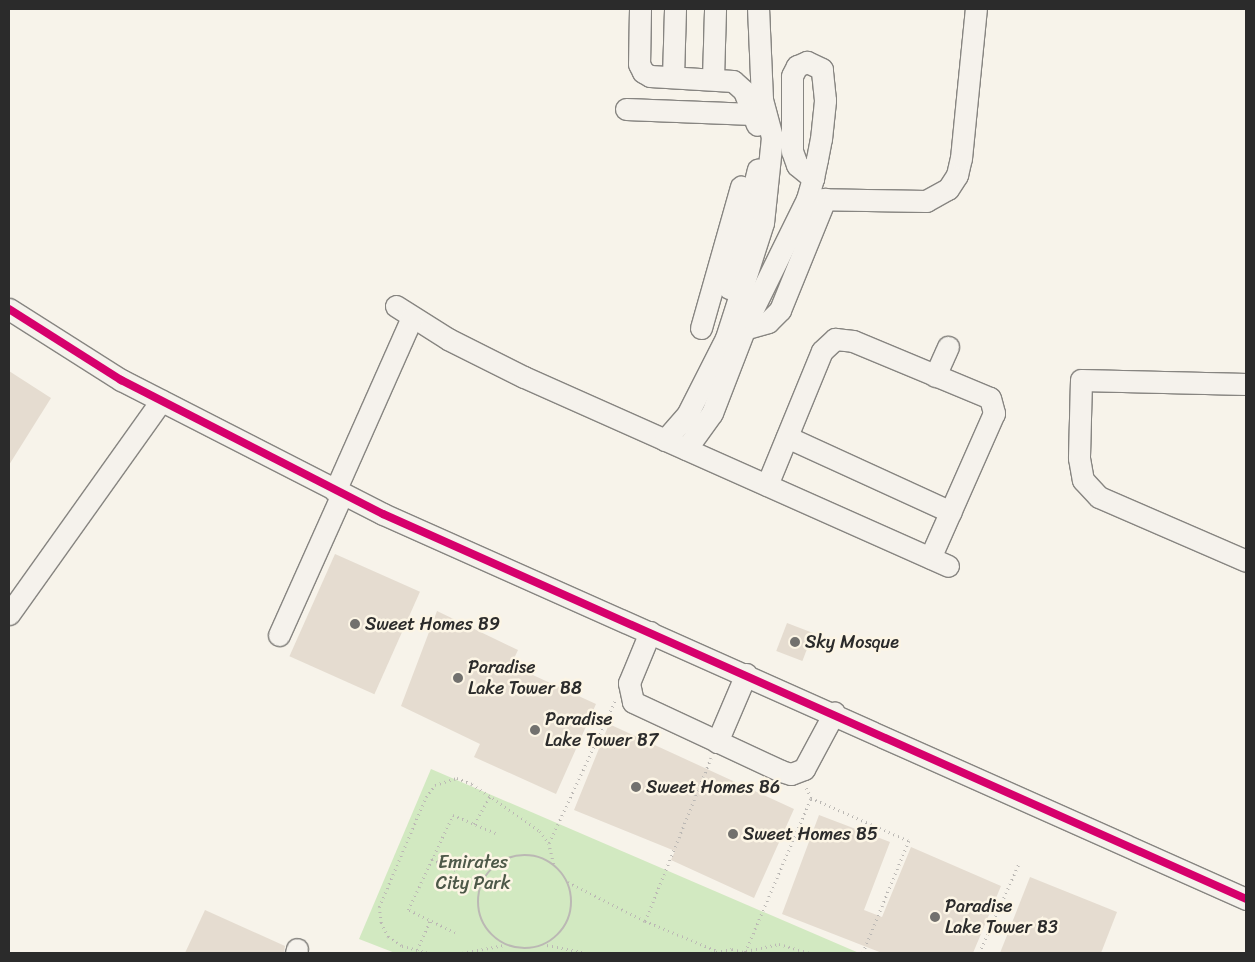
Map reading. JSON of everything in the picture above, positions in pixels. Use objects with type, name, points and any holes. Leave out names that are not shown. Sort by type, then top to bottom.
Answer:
[{"type":"street","points":[[640,9],[640,68],[650,76],[713,78],[738,84],[753,114],[761,151],[737,285],[720,319],[732,339],[712,413],[686,449]]},
{"type":"street","points":[[673,77],[675,9]]},
{"type":"street","points":[[713,78],[715,9]]},
{"type":"street","points":[[701,328],[748,219],[772,137],[762,99],[758,9]]},
{"type":"street","points":[[816,199],[926,201],[942,195],[953,183],[961,158],[976,9]]},
{"type":"street","points":[[626,109],[753,114]]},
{"type":"street","points":[[747,165],[748,219]]},
{"type":"street","points":[[664,440],[687,415],[732,339],[768,322],[780,310],[816,199],[813,178]]},
{"type":"street","points":[[9,309],[82,357],[162,401],[338,492],[1246,899]]},
{"type":"street","points":[[279,635],[338,492],[404,311],[524,377],[939,562],[951,512],[995,409],[990,398],[847,339],[835,339],[822,351],[767,485]]},
{"type":"street","points":[[935,376],[948,347]]},
{"type":"street","points":[[1246,384],[1081,380],[1079,458],[1083,480],[1099,497],[1246,561]]},
{"type":"street","points":[[9,614],[162,401]]},
{"type":"street","points":[[786,437],[951,512]]},
{"type":"street","points":[[650,632],[629,683],[630,697],[637,706],[786,773],[800,772],[808,765],[834,713]]},
{"type":"street","points":[[717,742],[746,674]]},
{"type":"path","points":[[549,843],[621,688],[629,683]]},
{"type":"path","points":[[645,922],[717,742]]},
{"type":"path","points":[[800,772],[811,798],[909,841],[863,953]]},
{"type":"path","points":[[427,953],[388,937],[380,923],[379,907],[426,797],[442,781],[457,778],[490,796],[540,831],[549,843],[554,865]]},
{"type":"path","points":[[474,824],[490,796]]},
{"type":"path","points":[[747,952],[811,798]]},
{"type":"path","points":[[455,933],[408,910],[453,815],[498,834]]},
{"type":"path","points":[[505,945],[489,932],[480,913],[482,882],[495,866],[514,856],[535,856],[554,865],[567,881],[645,922],[717,951]]},
{"type":"path","points":[[432,859],[458,871]]},
{"type":"path","points":[[979,953],[1019,863]]},
{"type":"path","points":[[546,944],[568,922],[572,902],[567,881]]},
{"type":"path","points":[[417,950],[430,921]]},
{"type":"path","points":[[462,953],[505,945],[526,949],[546,944],[587,953]]},
{"type":"path","points":[[711,953],[732,949],[747,952],[779,944],[811,953]]},
{"type":"green space","name":"Emirates City Park","points":[[431,769],[859,953],[395,953],[359,939]]},
{"type":"building","points":[[9,371],[51,398],[9,465]]},
{"type":"building","name":"Sweet Homes B9","points":[[335,554],[420,592],[374,694],[289,656]]},
{"type":"building","points":[[437,611],[518,650],[511,665],[596,704],[556,794],[474,757],[480,744],[401,706]]},
{"type":"building","name":"Sky Mosque","points":[[787,623],[813,633],[802,661],[776,651]]},
{"type":"building","points":[[609,724],[794,809],[754,898],[671,860],[675,851],[574,810]]},
{"type":"building","points":[[819,815],[890,842],[864,910],[882,917],[911,847],[1001,886],[973,953],[882,953],[782,914]]},
{"type":"building","points":[[1030,877],[1117,912],[1101,953],[1000,953]]},
{"type":"building","points":[[205,910],[285,946],[284,953],[185,953]]},
{"type":"cycle path","points":[[9,309],[121,380],[383,514],[1246,899]]},
{"type":"place","name":"Sweet Homes B9","points":[[355,624]]},
{"type":"place","name":"Sky Mosque","points":[[795,642]]},
{"type":"place","name":"Paradise Lake Tower B8","points":[[458,678]]},
{"type":"place","name":"Paradise Lake Tower B7","points":[[535,730]]},
{"type":"place","name":"Sweet Homes B6","points":[[636,787]]},
{"type":"place","name":"Sweet Homes B5","points":[[733,834]]},
{"type":"place","name":"Paradise Lake Tower B3","points":[[935,917]]}]
